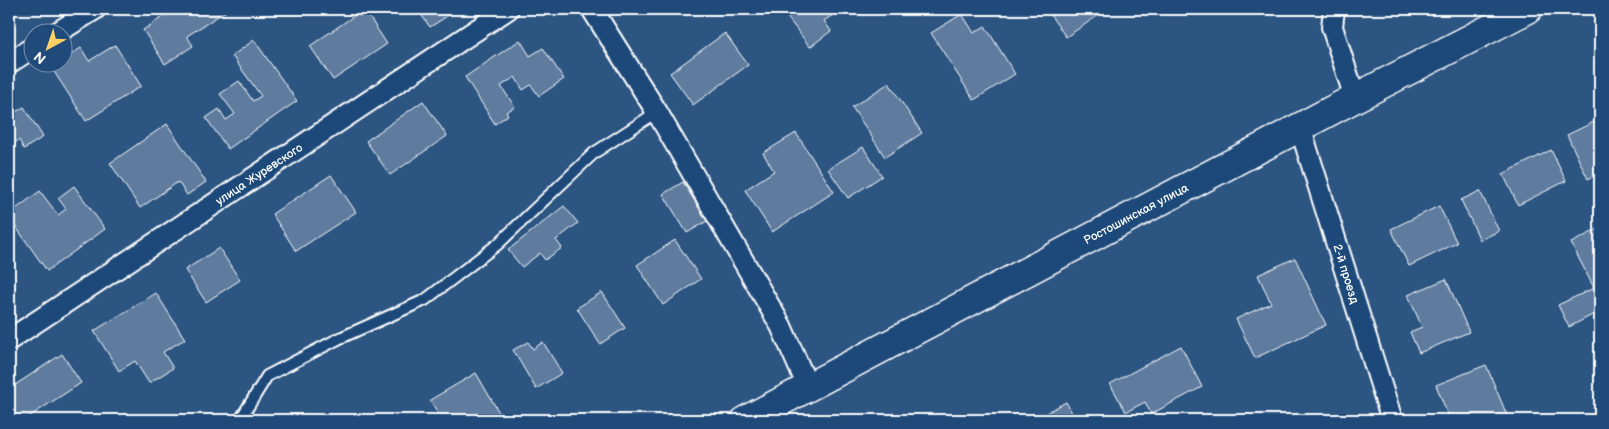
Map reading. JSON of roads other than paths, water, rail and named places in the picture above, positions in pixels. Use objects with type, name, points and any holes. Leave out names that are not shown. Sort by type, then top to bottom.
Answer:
[{"type":"main road","name":"Ростошинская улица","points":[[746,420],[1355,98],[1528,9]]},
{"type":"street","points":[[72,23],[95,9]]},
{"type":"street","name":"улица Журевского","points":[[9,340],[508,9]]},
{"type":"street","points":[[592,9],[657,112],[781,326],[808,387]]},
{"type":"street","points":[[1334,9],[1332,27],[1355,98]]},
{"type":"street","points":[[9,63],[22,55]]},
{"type":"street","name":"2-й проезд","points":[[1300,127],[1392,420]]},
{"type":"lane","points":[[240,420],[267,376],[338,339],[425,300],[498,244],[594,153],[657,112]]}]
